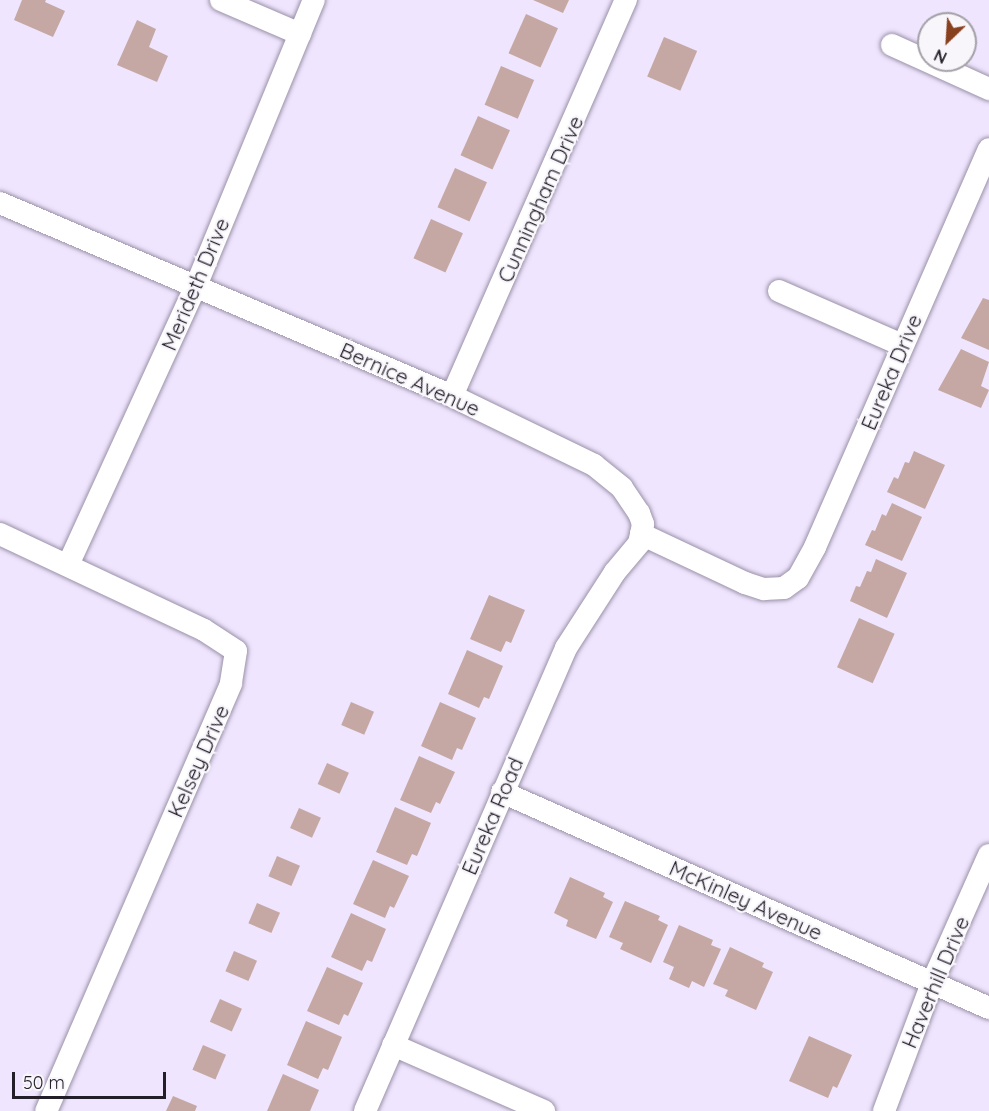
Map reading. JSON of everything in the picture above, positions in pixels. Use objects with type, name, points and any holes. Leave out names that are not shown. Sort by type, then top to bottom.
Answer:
[{"type":"street","points":[[221,0],[300,34]]},
{"type":"street","name":"Merideth Drive","points":[[68,565],[196,286],[314,0]]},
{"type":"street","name":"Cunningham Drive","points":[[452,396],[626,0]]},
{"type":"street","points":[[891,45],[989,89]]},
{"type":"street","name":"Eureka Drive","points":[[641,534],[745,583],[764,589],[784,588],[798,578],[815,547],[989,149]]},
{"type":"street","name":"Bernice Avenue","points":[[0,203],[452,396],[594,465],[622,488],[639,513],[643,524],[641,534]]},
{"type":"street","points":[[779,291],[902,345]]},
{"type":"street","name":"Kelsey Drive","points":[[0,534],[204,630],[236,651],[231,684],[46,1111]]},
{"type":"street","name":"Eureka Road","points":[[365,1111],[566,648],[609,579],[639,543],[641,534]]},
{"type":"street","name":"McKinley Avenue","points":[[502,792],[989,1008]]},
{"type":"street","name":"Haverhill Drive","points":[[884,1111],[932,983],[989,855]]},
{"type":"street","points":[[393,1045],[544,1111]]},
{"type":"building","points":[[22,0],[46,0],[45,2],[65,11],[53,37],[14,20]]},
{"type":"building","points":[[533,0],[569,0],[563,13]]},
{"type":"building","points":[[526,14],[558,28],[540,68],[509,53]]},
{"type":"building","points":[[137,20],[156,29],[149,47],[168,56],[157,82],[117,65]]},
{"type":"building","points":[[664,37],[697,51],[680,91],[647,77]]},
{"type":"building","points":[[501,66],[534,80],[518,119],[485,105]]},
{"type":"building","points":[[478,116],[510,130],[492,170],[461,155]]},
{"type":"building","points":[[455,168],[487,182],[469,222],[438,207]]},
{"type":"building","points":[[431,219],[463,233],[445,273],[414,258]]},
{"type":"building","points":[[983,298],[989,300],[989,350],[961,338]]},
{"type":"building","points":[[961,349],[989,362],[981,386],[989,390],[981,408],[938,390]]},
{"type":"building","points":[[914,451],[945,465],[925,509],[887,492],[894,477],[898,479],[905,462],[909,463]]},
{"type":"building","points":[[892,503],[922,517],[902,561],[865,545],[872,530],[875,531],[882,514],[886,516]]},
{"type":"building","points":[[876,559],[907,573],[887,618],[850,601],[856,586],[860,587],[867,571],[871,572]]},
{"type":"building","points":[[489,595],[525,610],[511,643],[506,641],[501,652],[470,639]]},
{"type":"building","points":[[859,618],[895,634],[873,683],[837,667]]},
{"type":"building","points":[[467,650],[503,666],[489,699],[484,697],[479,708],[448,694]]},
{"type":"building","points":[[351,702],[374,712],[364,735],[341,725]]},
{"type":"building","points":[[440,702],[476,718],[462,750],[457,748],[452,760],[421,746]]},
{"type":"building","points":[[419,756],[455,772],[440,804],[436,802],[431,813],[400,800]]},
{"type":"building","points":[[327,763],[349,773],[340,794],[318,784]]},
{"type":"building","points":[[395,807],[431,823],[417,856],[412,854],[407,865],[376,852]]},
{"type":"building","points":[[299,808],[321,818],[312,838],[290,828]]},
{"type":"building","points":[[277,856],[300,866],[291,886],[268,876]]},
{"type":"building","points":[[373,860],[409,876],[394,908],[390,906],[385,918],[353,904]]},
{"type":"building","points":[[570,877],[605,893],[603,897],[613,902],[596,939],[566,926],[568,920],[554,913]]},
{"type":"building","points":[[625,901],[660,916],[658,920],[668,925],[651,963],[620,949],[623,943],[609,937]]},
{"type":"building","points":[[257,903],[280,913],[271,933],[248,923]]},
{"type":"building","points":[[351,913],[386,929],[372,962],[367,960],[362,971],[331,957]]},
{"type":"building","points":[[679,925],[713,940],[711,945],[721,949],[704,987],[692,981],[689,988],[669,979],[674,967],[663,962]]},
{"type":"building","points":[[730,947],[764,963],[762,967],[773,972],[756,1010],[725,996],[728,990],[713,984]]},
{"type":"building","points":[[234,951],[257,961],[248,981],[225,971]]},
{"type":"building","points":[[327,967],[363,983],[348,1016],[344,1014],[339,1025],[307,1011]]},
{"type":"building","points":[[220,999],[242,1009],[232,1032],[210,1022]]},
{"type":"building","points":[[306,1021],[342,1037],[328,1070],[323,1068],[318,1079],[287,1065]]},
{"type":"building","points":[[809,1036],[852,1055],[837,1088],[833,1086],[828,1098],[789,1081]]},
{"type":"building","points":[[203,1045],[226,1055],[215,1080],[192,1070]]},
{"type":"building","points":[[283,1074],[319,1090],[310,1111],[267,1111]]},
{"type":"building","points":[[173,1096],[197,1106],[195,1111],[166,1111]]}]
